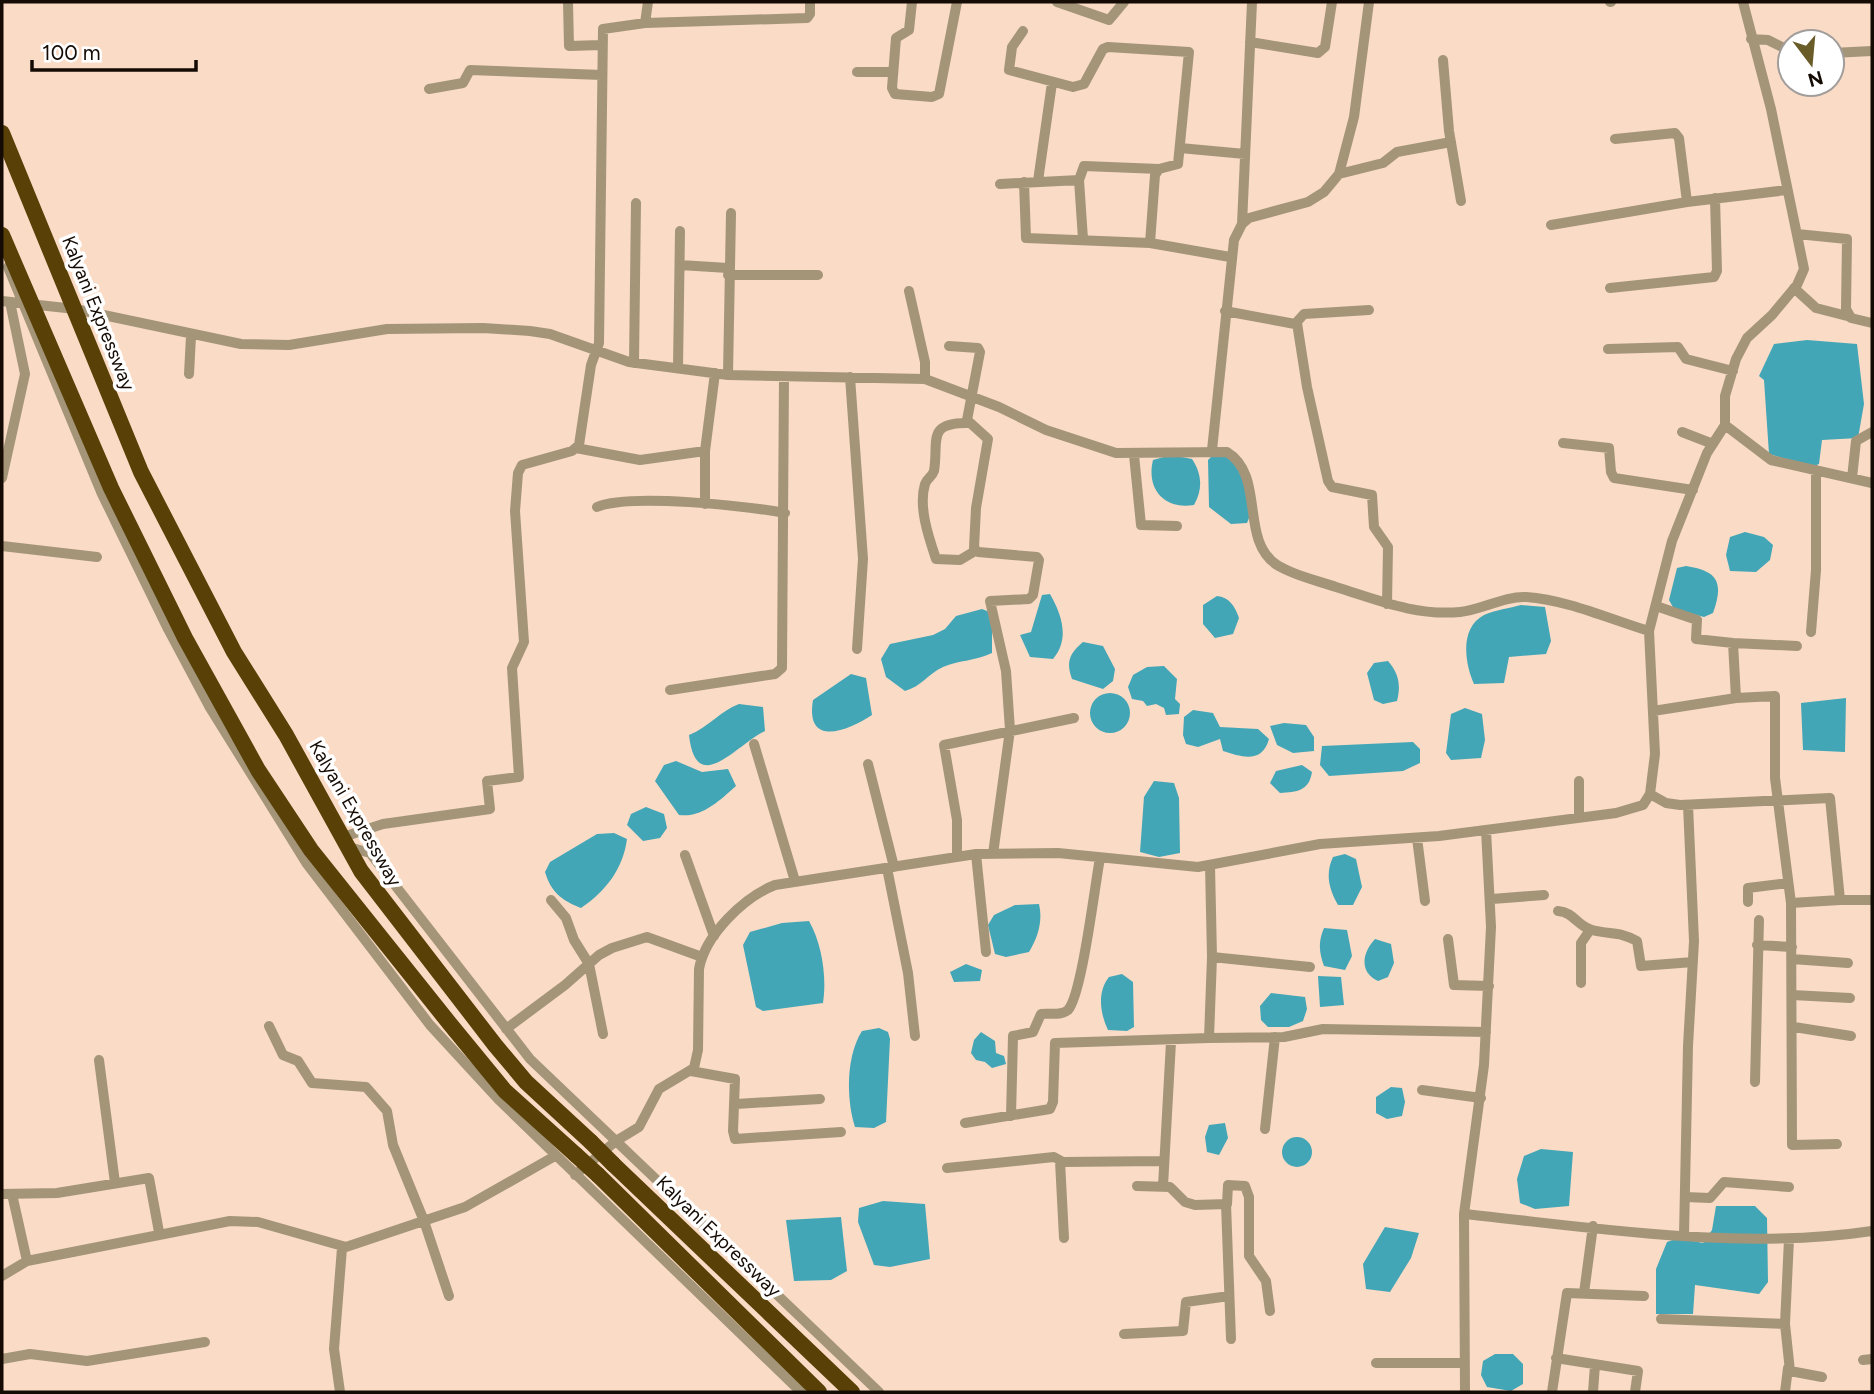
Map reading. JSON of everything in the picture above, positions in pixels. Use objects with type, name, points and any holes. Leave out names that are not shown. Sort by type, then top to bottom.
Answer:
[{"type":"highway","name":"Kalyani Expressway","points":[[2,132],[147,484],[234,652],[361,871],[455,996],[526,1082],[852,1392]]},
{"type":"highway","name":"Kalyani Expressway","points":[[2,235],[26,303],[123,513],[185,638],[258,770],[311,850],[505,1091],[598,1175],[819,1392]]},
{"type":"street","points":[[568,2],[569,46],[601,45]]},
{"type":"street","points":[[645,23],[648,2]]},
{"type":"street","points":[[576,449],[600,321],[601,45],[604,27],[645,23],[807,18],[810,14],[810,2]]},
{"type":"street","points":[[912,2],[909,30],[896,38],[893,72],[895,94],[932,97],[939,94],[957,2]]},
{"type":"street","points":[[1057,2],[1109,20],[1124,2]]},
{"type":"street","points":[[1212,450],[1230,257],[1242,223],[1252,2]]},
{"type":"street","points":[[1250,42],[1318,52],[1325,47],[1332,2]]},
{"type":"street","points":[[1242,223],[1257,215],[1308,202],[1324,192],[1339,174],[1354,117],[1368,2]]},
{"type":"street","points":[[575,1175],[616,1141],[639,1127],[659,1089],[691,1071],[696,1064],[699,969],[702,957],[714,936],[756,894],[795,881],[976,854],[1058,853],[1183,867],[1210,865],[1320,844],[1417,838],[1486,830],[1631,810],[1643,805],[1650,794],[1655,754],[1649,631],[1672,541],[1713,444],[1725,425],[1725,396],[1732,371],[1747,338],[1794,288],[1804,269],[1771,109],[1743,2]]},
{"type":"street","points":[[1023,31],[1012,47],[1009,69],[1052,83],[1081,86],[1102,50],[1108,47],[1189,52],[1177,167],[1159,169],[1084,166],[1079,180],[1083,239]]},
{"type":"street","points":[[1751,39],[1768,40],[1776,44]]},
{"type":"street","points":[[1846,52],[1872,51]]},
{"type":"street","points":[[1443,60],[1451,142],[1461,201]]},
{"type":"street","points":[[429,89],[463,83],[470,70],[602,75]]},
{"type":"street","points":[[857,72],[893,72]]},
{"type":"street","points":[[1038,181],[1052,83]]},
{"type":"street","points":[[1615,139],[1675,133],[1679,138],[1686,202]]},
{"type":"street","points":[[1339,174],[1383,163],[1397,152],[1451,142]]},
{"type":"street","points":[[1180,148],[1244,153]]},
{"type":"street","points":[[1150,243],[1154,175],[1159,169]]},
{"type":"street","points":[[1000,184],[1079,180]]},
{"type":"street","points":[[1024,182],[1027,238],[1150,243],[1230,257]]},
{"type":"street","points":[[1551,225],[1686,202],[1787,190]]},
{"type":"street","points":[[1610,288],[1714,277],[1717,271],[1715,198]]},
{"type":"street","points":[[634,363],[636,203]]},
{"type":"street","points":[[728,374],[731,214]]},
{"type":"street","points":[[678,368],[680,231]]},
{"type":"street","points":[[1797,234],[1847,239],[1846,309],[1851,317]]},
{"type":"street","points":[[2,252],[26,303],[102,494],[168,629],[209,706],[307,864],[430,1025],[555,1156],[801,1392]]},
{"type":"street","points":[[680,265],[728,272],[818,275]]},
{"type":"street","points":[[1794,288],[1816,308],[1872,323]]},
{"type":"street","points":[[909,291],[925,362],[925,379]]},
{"type":"street","points":[[2,478],[25,374],[6,301],[75,309],[191,336],[265,345],[387,330],[483,328],[550,334],[634,363],[715,373],[925,379],[1086,445],[1134,455],[1212,450],[1231,454],[1243,470],[1258,535],[1273,562],[1296,575],[1410,611],[1457,613],[1480,610],[1524,597],[1554,602],[1649,631]]},
{"type":"street","points":[[1369,310],[1304,314],[1297,323],[1307,387],[1328,481],[1332,487],[1372,495],[1374,527],[1388,547],[1387,604]]},
{"type":"street","points":[[1225,311],[1297,323]]},
{"type":"street","points":[[189,374],[191,336]]},
{"type":"street","points":[[949,346],[979,349],[967,423]]},
{"type":"street","points":[[1608,349],[1678,347],[1686,359],[1732,371]]},
{"type":"street","points":[[705,504],[705,451],[715,373]]},
{"type":"street","points":[[670,690],[781,670],[785,513],[784,377]]},
{"type":"street","points":[[850,377],[863,559],[857,649]]},
{"type":"street","points":[[975,551],[973,538],[976,508],[988,439],[967,423],[947,424],[939,431],[935,440],[934,471],[925,483],[923,506],[936,559],[960,560],[975,551],[1013,553],[1037,557],[1039,560],[1033,595],[1029,599],[990,601],[1006,671],[1010,730],[993,854]]},
{"type":"street","points":[[1725,425],[1771,460],[1872,483]]},
{"type":"street","points":[[1682,432],[1713,444]]},
{"type":"street","points":[[1852,478],[1856,441],[1872,432]]},
{"type":"street","points":[[1563,443],[1609,448],[1614,478],[1693,490]]},
{"type":"street","points":[[346,842],[383,824],[490,809],[487,781],[519,777],[512,668],[524,642],[515,511],[520,467],[576,449],[640,460],[705,451]]},
{"type":"street","points":[[1134,455],[1141,525],[1177,526]]},
{"type":"street","points":[[1811,632],[1817,558],[1816,470]]},
{"type":"street","points":[[597,507],[607,503],[705,504],[785,513]]},
{"type":"street","points":[[2,546],[97,557]]},
{"type":"street","points":[[1656,606],[1697,620],[1696,639],[1797,646]]},
{"type":"street","points":[[1733,643],[1736,698]]},
{"type":"street","points":[[1653,711],[1736,698],[1775,696],[1778,801],[1791,904],[1794,1027],[1792,1145],[1837,1144]]},
{"type":"street","points":[[957,856],[957,820],[944,745],[1074,718]]},
{"type":"street","points":[[754,744],[795,881]]},
{"type":"street","points":[[869,764],[908,973],[915,1036]]},
{"type":"street","points":[[1579,781],[1579,817]]},
{"type":"street","points":[[1650,794],[1666,803],[1688,805],[1830,798],[1840,900]]},
{"type":"street","points":[[1684,1235],[1693,962],[1688,805]]},
{"type":"street","points":[[1465,1392],[1464,1214],[1481,1098],[1489,985],[1492,899],[1486,830]]},
{"type":"street","points":[[1417,838],[1425,901]]},
{"type":"street","points":[[346,842],[370,853],[530,1059],[879,1392]]},
{"type":"street","points":[[976,854],[986,952]]},
{"type":"street","points":[[685,855],[714,936]]},
{"type":"street","points":[[1011,1116],[1013,1036],[1033,1032],[1041,1014],[1063,1013],[1070,1006],[1084,954],[1100,858]]},
{"type":"street","points":[[1209,1038],[1212,957],[1210,865]]},
{"type":"street","points":[[1748,902],[1748,888],[1788,883]]},
{"type":"street","points":[[1492,899],[1544,895]]},
{"type":"street","points":[[551,900],[568,922],[574,940],[589,964],[603,1034]]},
{"type":"street","points":[[1791,904],[1872,900]]},
{"type":"street","points":[[1558,911],[1569,911],[1590,930],[1620,932],[1637,941],[1641,965],[1693,962]]},
{"type":"street","points":[[1755,1082],[1759,920]]},
{"type":"street","points":[[1581,983],[1581,943],[1590,930]]},
{"type":"street","points":[[506,1029],[612,948],[646,937],[702,957]]},
{"type":"street","points":[[1448,939],[1454,985],[1489,985]]},
{"type":"street","points":[[1757,945],[1848,963]]},
{"type":"street","points":[[1212,957],[1310,967]]},
{"type":"street","points":[[1792,995],[1850,998]]},
{"type":"street","points":[[269,1026],[283,1055],[298,1061],[312,1083],[370,1089],[387,1111],[393,1145],[424,1221],[449,1296]]},
{"type":"street","points":[[1794,1027],[1851,1036]]},
{"type":"street","points":[[965,1123],[1046,1112],[1053,1105],[1055,1043],[1171,1042],[1209,1038],[1275,1037],[1323,1029],[1486,1032]]},
{"type":"street","points":[[1265,1129],[1275,1037]]},
{"type":"street","points":[[1163,1186],[1171,1042]]},
{"type":"street","points":[[99,1060],[115,1183]]},
{"type":"street","points":[[691,1071],[734,1077],[737,1083],[733,1131],[735,1139],[841,1132]]},
{"type":"street","points":[[1422,1090],[1481,1098]]},
{"type":"street","points":[[736,1104],[820,1099]]},
{"type":"street","points":[[2,1276],[27,1261],[215,1222],[244,1221],[283,1229],[342,1248],[466,1207],[555,1156]]},
{"type":"street","points":[[947,1168],[1054,1157],[1060,1161],[1163,1161]]},
{"type":"street","points":[[1060,1161],[1064,1238]]},
{"type":"street","points":[[27,1261],[7,1194],[57,1193],[146,1177],[151,1180],[159,1232]]},
{"type":"street","points":[[1685,1197],[1710,1198],[1724,1182],[1789,1186]]},
{"type":"street","points":[[1231,1339],[1226,1204],[1228,1185],[1240,1184],[1247,1188],[1249,1256],[1266,1280],[1270,1311]]},
{"type":"street","points":[[1137,1186],[1173,1188],[1189,1203],[1226,1204]]},
{"type":"street","points":[[1464,1214],[1684,1235],[1789,1239],[1872,1231]]},
{"type":"street","points":[[1584,1293],[1593,1226]]},
{"type":"street","points":[[1786,1392],[1788,1368],[1785,1324],[1789,1239]]},
{"type":"street","points":[[340,1392],[334,1349],[342,1248]]},
{"type":"street","points":[[1552,1392],[1567,1293],[1644,1296]]},
{"type":"street","points":[[1124,1334],[1183,1331],[1186,1326],[1186,1302],[1229,1296]]},
{"type":"street","points":[[1661,1319],[1785,1324]]},
{"type":"street","points":[[2,1359],[30,1354],[87,1361],[205,1342]]},
{"type":"street","points":[[1556,1358],[1638,1371],[1635,1392]]},
{"type":"street","points":[[1376,1363],[1465,1363]]},
{"type":"street","points":[[1593,1392],[1595,1365]]},
{"type":"street","points":[[1788,1368],[1791,1372],[1822,1377]]},
{"type":"water","points":[[1807,340],[1857,344],[1864,404],[1858,438],[1822,440],[1819,464],[1812,467],[1769,454],[1764,380],[1759,376],[1774,344]]},
{"type":"water","points":[[1216,452],[1231,456],[1244,480],[1251,506],[1247,523],[1231,524],[1209,507],[1208,460]]},
{"type":"water","points":[[1171,455],[1192,459],[1195,465],[1200,487],[1194,505],[1183,506],[1166,501],[1155,488],[1152,480],[1153,460]]},
{"type":"water","points":[[1745,532],[1764,537],[1773,545],[1770,560],[1756,572],[1730,571],[1726,555],[1730,537]]},
{"type":"water","points":[[1686,566],[1705,571],[1716,580],[1718,593],[1713,613],[1704,617],[1674,609],[1669,600],[1677,568]]},
{"type":"water","points":[[1050,594],[1061,619],[1061,643],[1053,659],[1030,657],[1020,635],[1031,632],[1042,595]]},
{"type":"water","points":[[1217,596],[1231,603],[1239,618],[1233,634],[1215,638],[1203,624],[1203,605]]},
{"type":"water","points":[[1521,605],[1545,607],[1551,641],[1546,654],[1509,657],[1504,683],[1474,684],[1468,667],[1466,647],[1471,628],[1484,615]]},
{"type":"water","points":[[982,609],[992,613],[992,653],[943,667],[905,691],[886,677],[881,659],[890,644],[933,635],[945,629],[956,616]]},
{"type":"water","points":[[1083,642],[1103,646],[1115,669],[1113,681],[1103,689],[1072,679],[1070,659]]},
{"type":"water","points":[[1388,661],[1397,675],[1398,695],[1397,701],[1383,704],[1374,700],[1367,673],[1374,663]]},
{"type":"water","points":[[1164,666],[1177,679],[1175,699],[1180,704],[1179,714],[1166,715],[1164,708],[1156,704],[1147,706],[1143,701],[1132,699],[1128,687],[1133,675],[1147,667]]},
{"type":"water","points":[[851,674],[866,678],[872,715],[841,730],[822,730],[815,725],[812,715],[813,700]]},
{"type":"water","points":[[1110,693],[1124,699],[1130,713],[1124,727],[1110,733],[1096,727],[1090,713],[1096,699]]},
{"type":"water","points":[[1846,698],[1845,752],[1803,750],[1801,703]]},
{"type":"water","points":[[739,704],[763,707],[765,731],[720,762],[709,765],[700,763],[693,754],[689,735]]},
{"type":"water","points":[[1465,708],[1482,714],[1485,740],[1481,758],[1451,760],[1446,753],[1451,714]]},
{"type":"water","points":[[1193,710],[1213,713],[1220,727],[1258,729],[1269,739],[1266,747],[1262,752],[1250,757],[1223,751],[1220,739],[1198,747],[1186,744],[1183,735],[1184,717]]},
{"type":"water","points":[[1284,723],[1306,725],[1314,737],[1314,751],[1293,753],[1277,745],[1270,726]]},
{"type":"water","points":[[1413,742],[1420,749],[1420,763],[1403,771],[1329,776],[1320,765],[1322,746]]},
{"type":"water","points":[[676,761],[702,772],[728,769],[736,786],[703,811],[679,815],[655,781],[664,765]]},
{"type":"water","points":[[1302,765],[1312,772],[1305,787],[1280,793],[1270,783],[1276,771]]},
{"type":"water","points":[[1154,781],[1174,783],[1179,798],[1180,853],[1159,857],[1140,852],[1144,797]]},
{"type":"water","points":[[646,807],[664,814],[667,828],[660,838],[643,841],[627,825],[631,814]]},
{"type":"water","points":[[614,833],[627,839],[622,860],[612,878],[581,908],[568,902],[550,885],[545,872],[550,862],[597,834]]},
{"type":"water","points":[[1345,854],[1356,859],[1362,887],[1353,905],[1338,905],[1329,881],[1333,857]]},
{"type":"water","points":[[1039,904],[1039,929],[1029,952],[1006,957],[995,954],[988,925],[994,915],[1015,905]]},
{"type":"water","points":[[809,921],[822,961],[823,1003],[763,1011],[756,1007],[743,945],[750,932],[782,923]]},
{"type":"water","points":[[1324,928],[1347,930],[1352,956],[1345,970],[1324,966],[1320,947]]},
{"type":"water","points":[[1375,939],[1391,944],[1394,963],[1388,977],[1378,981],[1368,973],[1364,962],[1367,950]]},
{"type":"water","points":[[966,964],[982,970],[980,981],[954,982],[950,972]]},
{"type":"water","points":[[1122,974],[1133,982],[1134,1027],[1127,1031],[1108,1030],[1103,1017],[1101,996],[1109,977]]},
{"type":"water","points":[[1318,976],[1341,977],[1344,1005],[1320,1007]]},
{"type":"water","points":[[1271,993],[1305,997],[1307,1009],[1303,1021],[1289,1027],[1268,1027],[1261,1020],[1260,1006]]},
{"type":"water","points":[[879,1028],[888,1032],[890,1039],[886,1122],[874,1128],[855,1127],[850,1104],[850,1065],[862,1031]]},
{"type":"water","points":[[981,1032],[995,1041],[996,1053],[1004,1056],[1006,1064],[992,1068],[985,1062],[976,1060],[971,1053],[974,1040]]},
{"type":"water","points":[[1391,1087],[1402,1088],[1405,1102],[1402,1116],[1387,1119],[1376,1113],[1376,1097]]},
{"type":"water","points":[[1225,1123],[1228,1138],[1219,1155],[1207,1152],[1205,1137],[1209,1125]]},
{"type":"water","points":[[1297,1137],[1308,1141],[1312,1152],[1308,1163],[1297,1167],[1286,1163],[1282,1152],[1286,1141]]},
{"type":"water","points":[[1541,1149],[1573,1152],[1569,1206],[1535,1209],[1520,1203],[1517,1179],[1524,1156]]},
{"type":"water","points":[[883,1201],[925,1204],[930,1259],[890,1267],[874,1265],[858,1222],[859,1208]]},
{"type":"water","points":[[1716,1206],[1755,1206],[1767,1218],[1768,1282],[1759,1294],[1695,1285],[1693,1314],[1656,1314],[1656,1269],[1667,1242],[1678,1238],[1703,1243],[1712,1230]]},
{"type":"water","points":[[841,1217],[847,1271],[831,1280],[794,1281],[786,1220]]},
{"type":"water","points":[[1385,1227],[1419,1233],[1411,1258],[1390,1292],[1366,1289],[1363,1264]]},
{"type":"water","points":[[1495,1354],[1513,1354],[1523,1364],[1523,1384],[1511,1391],[1487,1387],[1481,1375],[1483,1361]]}]
